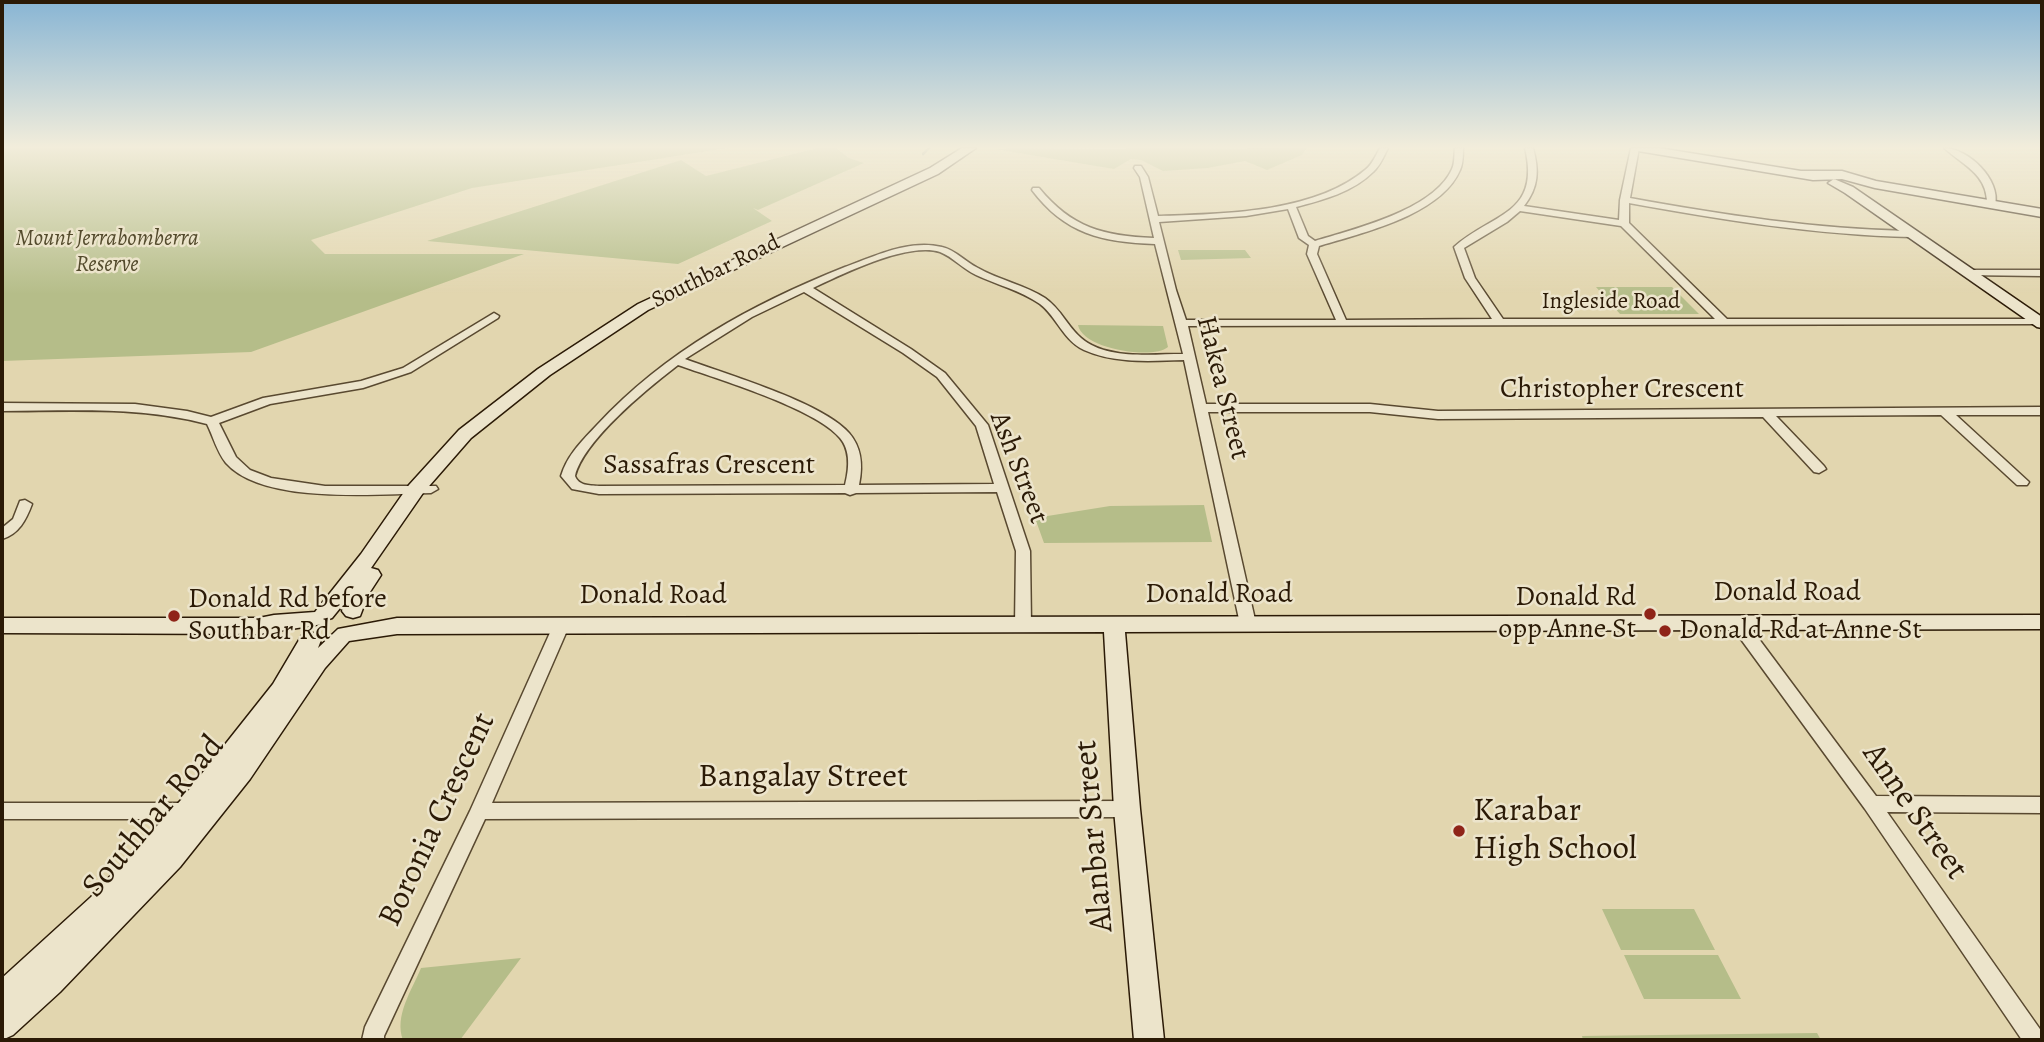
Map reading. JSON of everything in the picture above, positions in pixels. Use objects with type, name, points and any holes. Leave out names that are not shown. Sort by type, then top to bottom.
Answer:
[{"type":"street","name":"Southbar Road","points":[[2,997],[200,811],[289,680],[314,627],[466,434],[544,372],[643,307],[758,250],[880,197]]},
{"type":"street","points":[[1041,197],[1048,207],[1071,225],[1126,240],[1160,242]]},
{"type":"street","name":"Hakea Street","points":[[1149,197],[1202,408],[1248,624]]},
{"type":"street","points":[[1154,219],[1231,216],[1292,207],[1319,197]]},
{"type":"street","points":[[1292,207],[1304,238],[1314,243],[1388,221],[1430,197]]},
{"type":"street","points":[[1500,323],[1470,278],[1459,247],[1489,231],[1518,208],[1527,197]]},
{"type":"street","points":[[1624,224],[1626,197]]},
{"type":"street","points":[[1866,197],[1911,234],[2041,323]]},
{"type":"street","points":[[1953,197],[2042,213]]},
{"type":"street","points":[[1992,203],[1993,197]]},
{"type":"street","points":[[1625,200],[1807,230],[1854,234],[1911,234]]},
{"type":"street","points":[[1518,208],[1624,224],[1724,323]]},
{"type":"street","points":[[1314,243],[1312,254],[1343,324]]},
{"type":"street","name":"Sassafras Crescent","points":[[1003,488],[850,491],[599,490],[572,485],[568,476],[574,459],[622,406],[676,360],[748,315],[804,287],[902,251],[942,249],[977,272],[1040,300],[1056,313],[1068,332],[1082,344],[1122,356],[1189,358]]},
{"type":"street","points":[[1968,273],[2042,273]]},
{"type":"street","name":"Ash Street","points":[[804,287],[941,375],[982,425],[1023,551],[1023,625]]},
{"type":"street","points":[[2,407],[156,408],[180,411],[212,421],[267,401],[363,384],[407,370],[494,316]]},
{"type":"street","name":"Ingleside Road","points":[[1182,323],[2041,323]]},
{"type":"street","points":[[676,360],[794,405],[832,424],[849,442],[855,455],[856,473],[850,491]]},
{"type":"street","name":"Christopher Crescent","points":[[1202,408],[1370,408],[1438,415],[2042,411]]},
{"type":"street","points":[[1946,413],[2022,482]]},
{"type":"street","points":[[1767,414],[1819,469]]},
{"type":"street","points":[[212,421],[232,461],[249,475],[284,486],[333,491],[424,489]]},
{"type":"street","name":"Southbar Road","points":[[2,1025],[121,912],[317,662],[356,624],[355,613],[362,589],[424,489]]},
{"type":"street","points":[[2,535],[19,521],[25,504]]},
{"type":"street","name":"Donald Road","points":[[397,626],[387,620],[341,609],[314,627],[324,642],[397,626],[2042,622]]},
{"type":"street","name":"Anne Street","points":[[1738,623],[1871,804],[2035,1040]]},
{"type":"street","name":"Alanbar Street","points":[[1114,625],[1127,809],[1149,1040]]},
{"type":"street","points":[[2,626],[260,626],[268,630],[314,627]]},
{"type":"street","name":"Boronia Crescent","points":[[373,1040],[562,626]]},
{"type":"street","points":[[1871,804],[2042,805]]},
{"type":"street","name":"Bangalay Street","points":[[479,811],[1127,809]]},
{"type":"street","points":[[2,810],[200,811]]},
{"type":"green space","name":"Mount Jerrabomberra Reserve","points":[[2,197],[445,197],[311,240],[325,254],[524,254],[251,352],[2,361]]},
{"type":"green space","points":[[566,197],[788,197],[758,210],[753,208],[772,221],[678,264],[427,241]]},
{"type":"green space","points":[[1178,250],[1245,250],[1251,258],[1181,260]]},
{"type":"green space","points":[[1596,287],[1672,287],[1699,314],[1620,314]]},
{"type":"green space","points":[[1078,325],[1163,326],[1168,347],[1148,352],[1119,350],[1092,340],[1082,333]]},
{"type":"green space","points":[[1204,505],[1212,542],[1044,543],[1035,518],[1110,506]]},
{"type":"green space","points":[[1602,909],[1694,909],[1715,950],[1621,950]]},
{"type":"green space","points":[[1624,955],[1718,955],[1741,999],[1644,999]]},
{"type":"green space","points":[[521,958],[460,1040],[403,1040],[402,1012],[421,968]]},
{"type":"green space","points":[[1817,1033],[1821,1040],[1583,1040],[1582,1036]]},
{"type":"place","name":"Donald Rd opp Anne St","points":[[1650,614]]},
{"type":"place","name":"Donald Rd before Southbar Rd","points":[[174,616]]},
{"type":"place","name":"Donald Rd at Anne St","points":[[1665,631]]},
{"type":"place","name":"Karabar High School","points":[[1459,831]]}]
